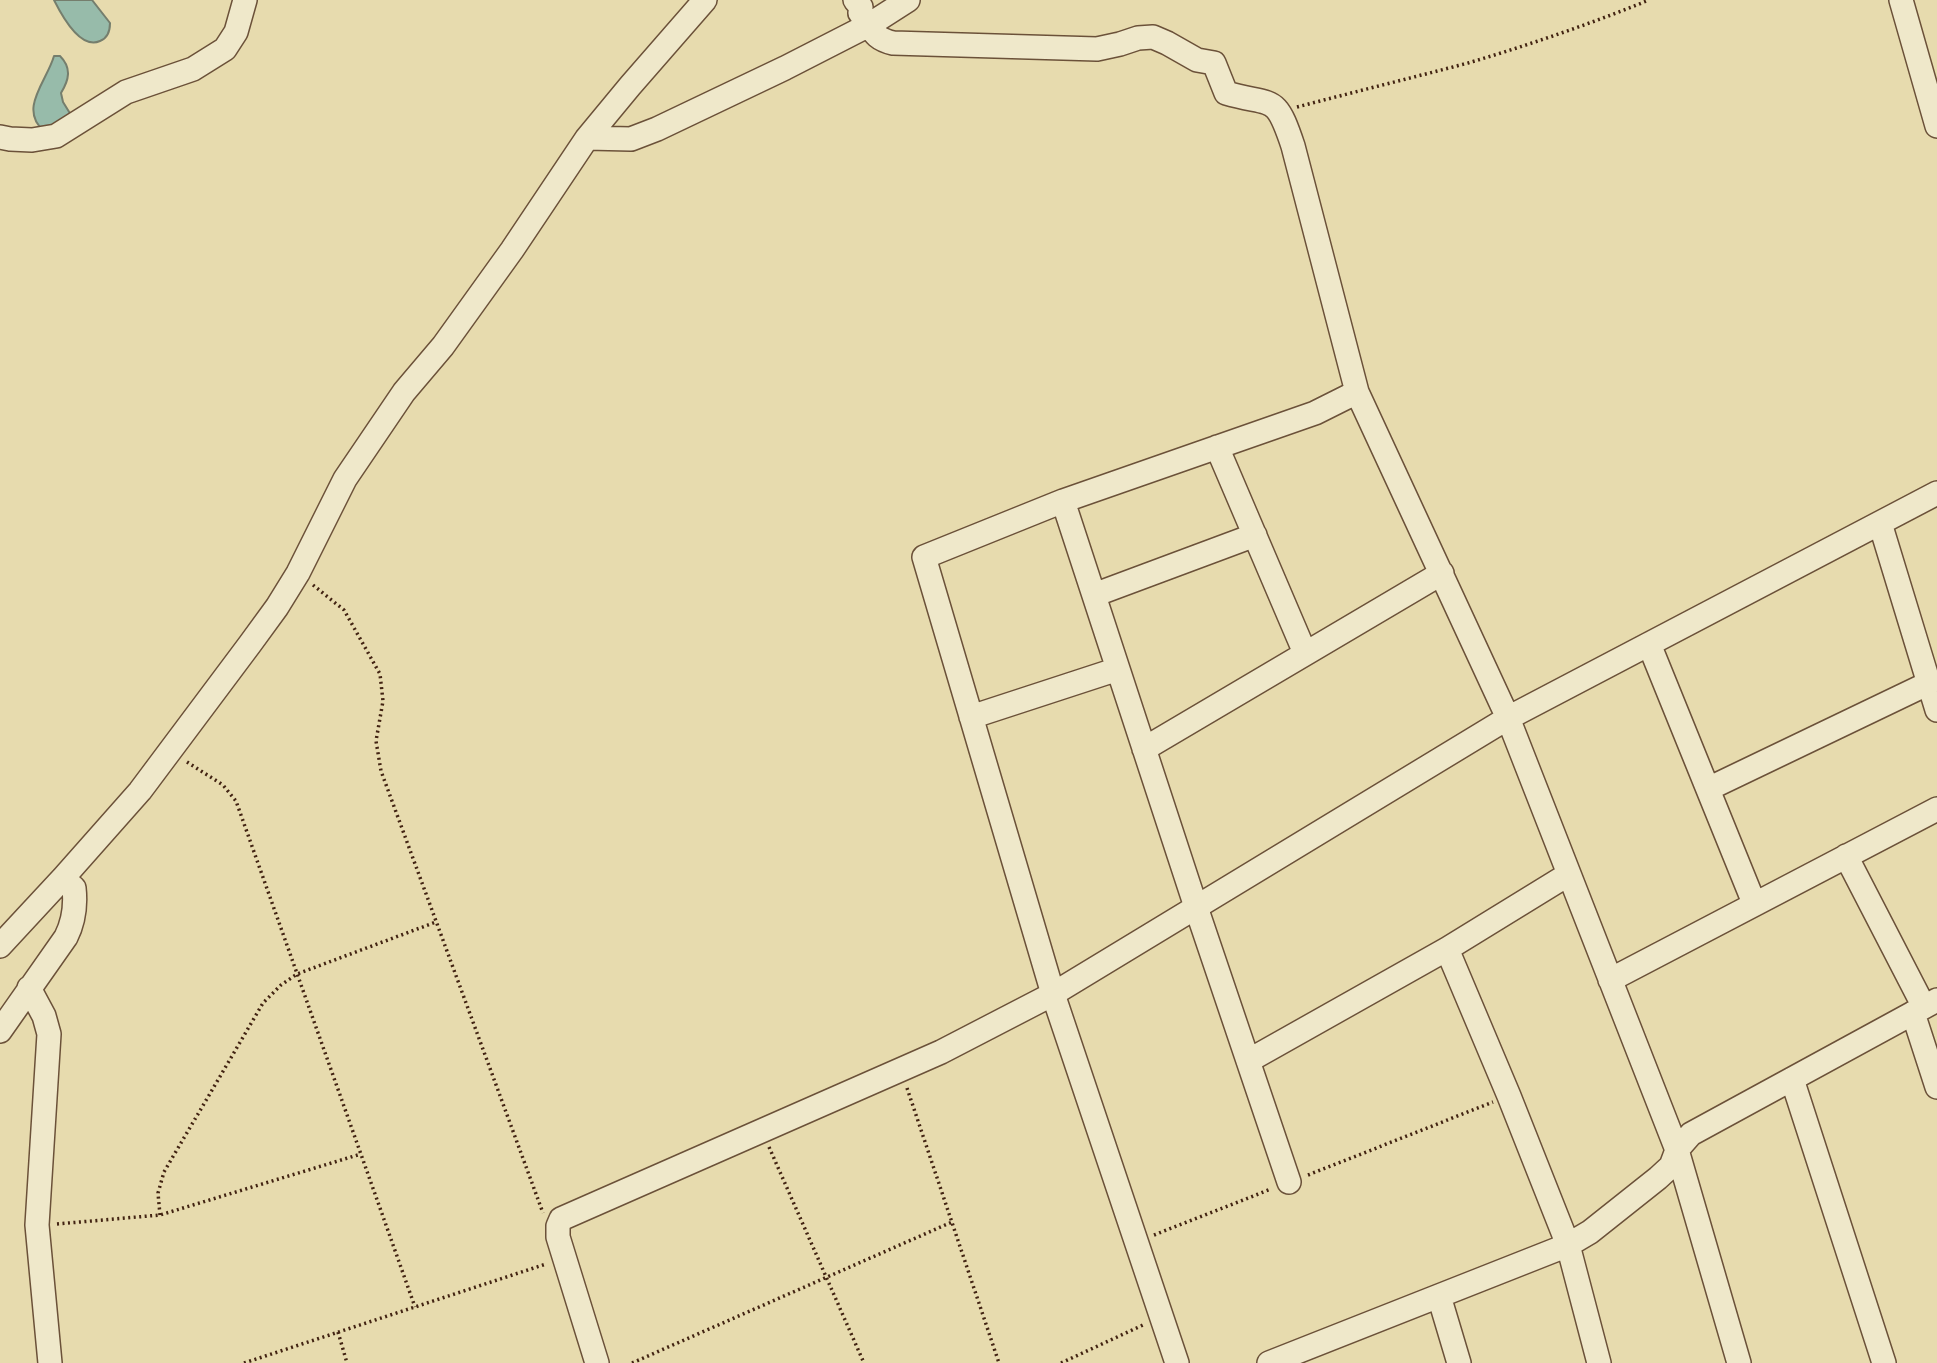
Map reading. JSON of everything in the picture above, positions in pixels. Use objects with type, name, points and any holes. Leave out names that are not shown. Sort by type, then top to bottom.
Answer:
[{"type":"street","points":[[0,137],[32,140],[56,136],[126,92],[192,69],[225,49],[236,32],[244,0]]},
{"type":"street","points":[[0,946],[140,791],[170,751],[270,616],[298,573],[351,469],[404,392],[443,346],[587,138],[705,0]]},
{"type":"street","points":[[855,0],[861,7],[859,13],[874,35],[882,41],[893,43],[1097,49],[1138,38],[1153,37],[1198,60],[1214,63],[1226,93],[1260,99],[1280,111],[1293,146],[1357,392],[1508,718],[1677,1150],[1739,1363]]},
{"type":"street","points":[[587,138],[631,139],[657,129],[869,25],[908,0]]},
{"type":"street","points":[[1901,0],[1931,84],[1937,126]]},
{"type":"street","points":[[1177,1363],[1053,994],[925,557],[1063,501],[1315,413],[1357,392]]},
{"type":"street","points":[[1217,447],[1306,653]]},
{"type":"street","points":[[597,1363],[557,1231],[561,1219],[941,1052],[1053,994],[1508,718],[1937,493]]},
{"type":"street","points":[[1063,501],[1289,1182]]},
{"type":"street","points":[[1880,523],[1937,710]]},
{"type":"street","points":[[1094,595],[1255,535]]},
{"type":"street","points":[[1144,749],[1442,573]]},
{"type":"street","points":[[1649,644],[1754,904]]},
{"type":"street","points":[[971,717],[1118,669]]},
{"type":"street","points":[[1708,789],[1929,683]]},
{"type":"street","points":[[1610,980],[1937,809]]},
{"type":"street","points":[[1846,856],[1925,1007],[1937,1087]]},
{"type":"street","points":[[1248,1061],[1447,949],[1569,874]]},
{"type":"street","points":[[0,1031],[71,928],[75,907],[74,888],[64,878]]},
{"type":"street","points":[[1447,949],[1568,1245],[1599,1363]]},
{"type":"street","points":[[29,988],[44,1016],[49,1034],[37,1226],[50,1363]]},
{"type":"street","points":[[1269,1363],[1568,1245],[1590,1232],[1658,1178],[1671,1166],[1677,1150],[1691,1134],[1925,1007]]},
{"type":"street","points":[[1792,1079],[1884,1363]]},
{"type":"street","points":[[1439,1296],[1459,1363]]},
{"type":"path","points":[[1280,111],[1520,47],[1649,0]]},
{"type":"path","points":[[298,573],[344,610],[380,674],[383,701],[377,733],[381,771],[539,1206],[545,1216],[558,1224]]},
{"type":"path","points":[[170,751],[223,785],[236,801],[415,1307]]},
{"type":"path","points":[[160,1215],[158,1193],[164,1172],[263,1003],[297,974],[436,922]]},
{"type":"path","points":[[900,1069],[999,1363]]},
{"type":"path","points":[[1136,1242],[1508,1096]]},
{"type":"path","points":[[762,1130],[864,1363]]},
{"type":"path","points":[[37,1226],[160,1215],[361,1154]]},
{"type":"path","points":[[632,1363],[952,1222]]},
{"type":"path","points":[[244,1363],[565,1258]]},
{"type":"path","points":[[1061,1363],[1161,1317]]},
{"type":"path","points":[[338,1332],[347,1363]]},
{"type":"shaded area","points":[[54,0],[92,0],[110,23],[107,36],[103,40],[93,42],[79,36],[66,21]]},
{"type":"shaded area","points":[[54,56],[60,56],[68,70],[61,93],[71,115],[44,131],[34,114],[34,104]]}]
